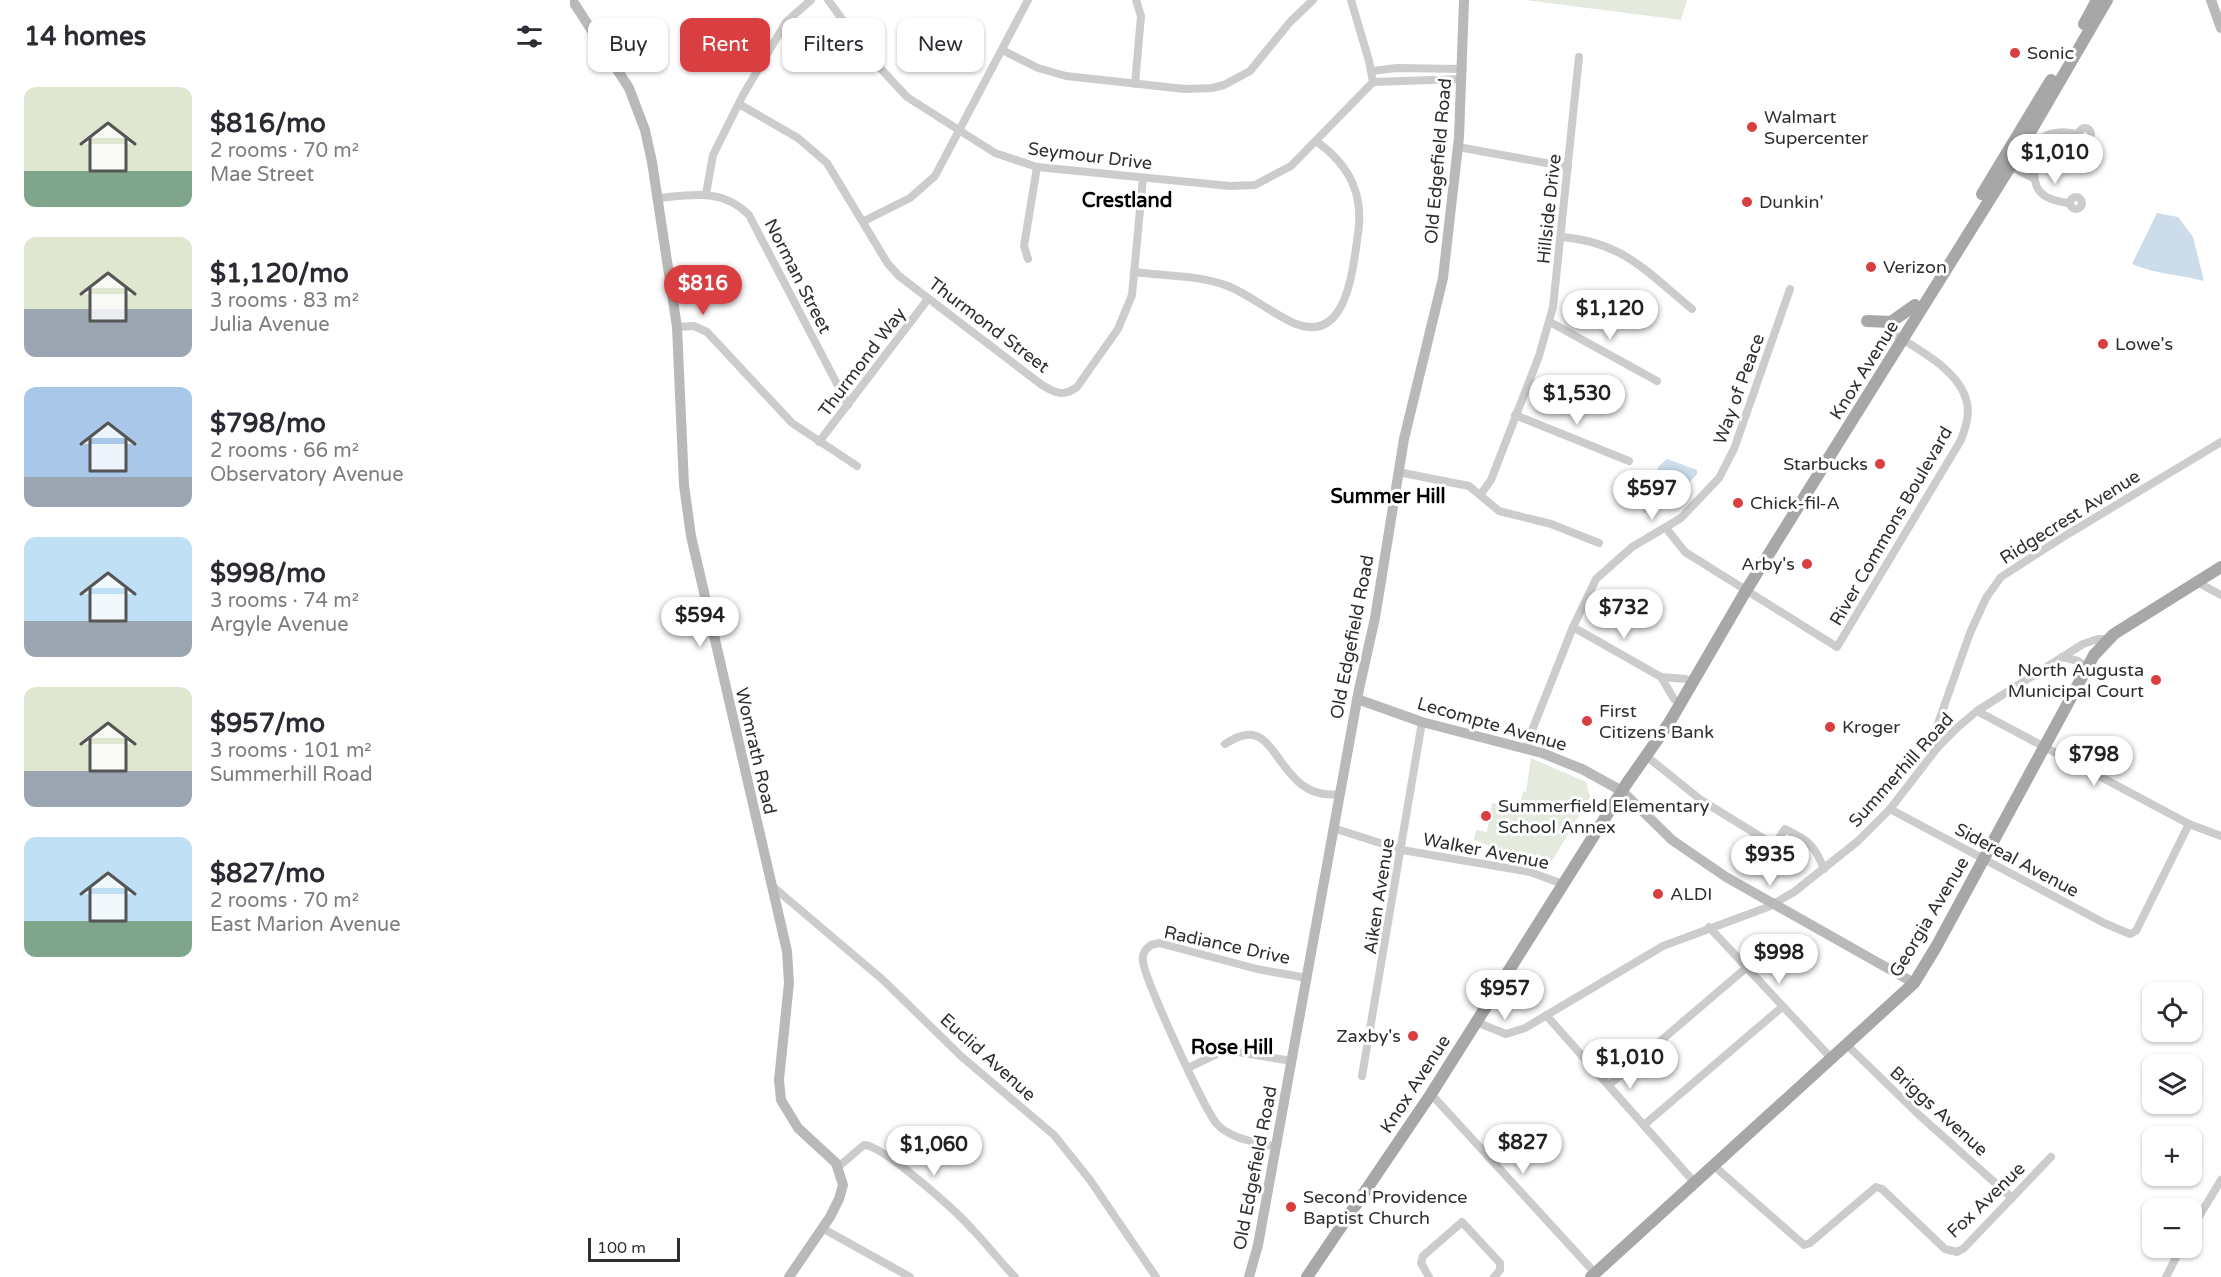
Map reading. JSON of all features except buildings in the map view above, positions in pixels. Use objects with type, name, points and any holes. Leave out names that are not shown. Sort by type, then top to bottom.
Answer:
[{"type":"main road","name":"Knox Avenue","points":[[1900,338],[1915,305],[2008,161],[2097,0]]},
{"type":"main road","name":"Knox Avenue","points":[[1645,755],[1653,733],[1686,679],[1900,338],[2107,0]]},
{"type":"main road","points":[[1867,321],[1891,322],[1915,305]]},
{"type":"main road","name":"Georgia Avenue","points":[[1593,1275],[1914,983],[1984,861],[2086,668],[2109,639],[2221,567]]},
{"type":"main road","name":"Knox Avenue","points":[[1307,1277],[1431,1094],[1645,755],[1669,723],[1744,587]]},
{"type":"street","name":"Womrath Road","points":[[572,0],[619,69],[645,130],[658,198],[677,327],[684,485],[691,536],[788,967],[788,998],[779,1080],[781,1100],[798,1128],[838,1167]]},
{"type":"street","points":[[706,194],[713,155],[739,104],[786,21],[810,0]]},
{"type":"street","name":"Seymour Drive","points":[[828,0],[870,57],[916,104],[995,153],[1037,167],[1209,185],[1255,185],[1291,166],[1373,82]]},
{"type":"street","points":[[864,221],[902,203],[928,183],[940,168],[1028,0]]},
{"type":"street","points":[[1134,84],[1141,16],[1136,0]]},
{"type":"street","points":[[1002,50],[1055,74],[1134,84],[1202,89],[1232,82],[1256,66],[1290,22],[1313,0]]},
{"type":"street","points":[[1351,0],[1372,71],[1373,82],[1463,74]]},
{"type":"street","name":"Old Edgefield Road","points":[[1250,1277],[1292,1061],[1333,828],[1375,618],[1398,472],[1443,278],[1458,147],[1463,74],[1464,0]]},
{"type":"street","points":[[2211,0],[2221,28]]},
{"type":"street","name":"Hillside Drive","points":[[1481,494],[1491,480],[1550,322],[1562,237],[1579,57]]},
{"type":"street","points":[[1372,71],[1397,68],[1463,74]]},
{"type":"street","name":"Thurmond Street","points":[[739,104],[785,129],[813,148],[833,170],[875,244],[893,270],[1042,385],[1055,392],[1066,393],[1077,387],[1123,320],[1132,295],[1143,178]]},
{"type":"street","points":[[2070,204],[2056,201],[2038,190],[2033,174],[2039,144],[2043,138],[2052,133],[2079,134]]},
{"type":"street","points":[[1134,272],[1220,283],[1300,325],[1316,325],[1331,319],[1339,311],[1347,295],[1360,207],[1351,177],[1338,159],[1316,141]]},
{"type":"street","points":[[1458,147],[1568,167]]},
{"type":"street","points":[[2008,161],[2033,174]]},
{"type":"street","points":[[1028,260],[1024,246],[1037,167]]},
{"type":"street","name":"Norman Street","points":[[658,198],[706,194],[732,201],[753,220],[848,405]]},
{"type":"street","points":[[1562,237],[1593,240],[1622,252],[1692,309]]},
{"type":"street","name":"Way of Peace","points":[[1528,749],[1529,738],[1573,627],[1596,579],[1632,547],[1666,528],[1705,495],[1719,478],[1730,457],[1790,289]]},
{"type":"street","name":"Thurmond Way","points":[[819,442],[928,299]]},
{"type":"street","points":[[1550,322],[1657,381]]},
{"type":"street","points":[[677,327],[697,327],[716,341],[792,423],[857,466]]},
{"type":"street","name":"River Commons Boulevard","points":[[1744,587],[1837,647],[1961,440],[1966,424],[1968,404],[1960,384],[1936,362],[1900,338]]},
{"type":"street","points":[[1515,415],[1629,461]]},
{"type":"street","name":"Ridgecrest Avenue","points":[[1938,747],[1935,739],[1936,729],[1956,667],[1986,598],[1996,583],[2015,566],[2221,441]]},
{"type":"street","points":[[1398,472],[1469,486],[1499,511],[1551,524],[1599,543]]},
{"type":"street","points":[[1666,528],[1686,552],[1744,587]]},
{"type":"street","points":[[2197,582],[2221,595]]},
{"type":"street","points":[[1573,627],[1661,677],[1686,679]]},
{"type":"street","name":"Summerhill Road","points":[[1476,1022],[1506,1034],[1525,1028],[1663,946],[1772,904],[1799,888],[1824,869],[1890,809],[1938,747],[1977,711],[2062,657],[2097,639],[2109,639]]},
{"type":"street","points":[[2062,657],[2078,661],[2086,668]]},
{"type":"street","points":[[1661,677],[1674,699]]},
{"type":"street","name":"Lecompte Avenue","points":[[1358,699],[1422,722],[1528,749],[1582,769],[1622,791],[1672,840],[1772,904],[1914,983]]},
{"type":"street","points":[[1977,711],[2027,740],[2044,745],[2189,824],[2221,836]]},
{"type":"street","name":"Aiken Avenue","points":[[1362,1076],[1422,722]]},
{"type":"street","points":[[1225,744],[1244,735],[1256,737],[1277,752],[1287,771],[1301,787],[1316,793],[1340,794]]},
{"type":"street","points":[[1645,755],[1701,800],[1774,845],[1785,829],[1804,839],[1816,848],[1824,869]]},
{"type":"street","name":"Sidereal Avenue","points":[[1890,809],[1984,861],[2130,934],[2138,927],[2189,824]]},
{"type":"street","name":"Walker Avenue","points":[[1333,828],[1402,850],[1530,872],[1563,884]]},
{"type":"street","name":"Euclid Avenue","points":[[771,885],[883,980],[962,1057],[1054,1135],[1090,1180],[1156,1277]]},
{"type":"street","points":[[1709,927],[1832,1059]]},
{"type":"street","name":"Radiance Drive","points":[[1276,1147],[1230,1134],[1213,1119],[1188,1068],[1143,963],[1147,948],[1159,943],[1257,969],[1306,978]]},
{"type":"street","points":[[1609,1085],[1746,968]]},
{"type":"street","points":[[1644,1125],[1782,1007]]},
{"type":"street","points":[[1546,1015],[1695,1183]]},
{"type":"street","name":"Briggs Avenue","points":[[1847,1045],[2012,1198]]},
{"type":"street","points":[[1188,1068],[1219,1053],[1232,1051],[1292,1061]]},
{"type":"street","points":[[1431,1094],[1593,1275]]},
{"type":"street","points":[[789,1277],[842,1193],[842,1179],[838,1167],[864,1145],[870,1145],[891,1158],[972,1228],[1015,1277]]},
{"type":"street","name":"Fox Avenue","points":[[1714,1166],[1804,1245],[1810,1243],[1876,1187],[1882,1189],[1945,1249],[1956,1252],[1997,1215],[2051,1157]]},
{"type":"street","points":[[2202,1211],[2221,1180]]},
{"type":"street","points":[[1429,1277],[1420,1263],[1423,1256],[1462,1222],[1500,1263],[1500,1270],[1494,1277]]},
{"type":"street","points":[[822,1228],[910,1277]]},
{"type":"street","points":[[2166,1277],[2176,1258]]},
{"type":"shaded area","points":[[1525,0],[1687,0],[1681,20]]},
{"type":"shaded area","points":[[1531,758],[1586,782],[1590,797],[1552,861],[1541,865],[1474,840],[1476,830],[1487,832],[1492,803],[1502,805],[1502,809],[1518,814],[1523,791],[1526,792]]},
{"type":"water","points":[[2157,213],[2178,217],[2193,237],[2204,281],[2132,264]]},
{"type":"water","points":[[1667,459],[1697,470],[1697,474],[1666,504],[1643,513],[1659,466]]},
{"type":"place","name":"Sonic","points":[[2015,53]]},
{"type":"place","name":"Walmart Supercenter","points":[[1752,127]]},
{"type":"place","name":"Dunkin'","points":[[1747,202]]},
{"type":"place","name":"Verizon","points":[[1871,267]]},
{"type":"place","name":"Lowe's","points":[[2103,344]]},
{"type":"place","name":"Starbucks","points":[[1880,464]]},
{"type":"place","name":"Chick-fil-A","points":[[1738,503]]},
{"type":"place","name":"Arby's","points":[[1807,564]]},
{"type":"place","name":"North Augusta Municipal Court","points":[[2156,680]]},
{"type":"place","name":"First Citizens Bank","points":[[1587,721]]},
{"type":"place","name":"Kroger","points":[[1830,727]]},
{"type":"place","name":"Summerfield Elementary School Annex","points":[[1486,816]]},
{"type":"place","name":"ALDI","points":[[1658,894]]},
{"type":"place","name":"Zaxby's","points":[[1413,1036]]},
{"type":"place","name":"Second Providence Baptist Church","points":[[1291,1207]]},
{"type":"district","name":"Crestland","points":[[1127,201]]},
{"type":"district","name":"Summer Hill","points":[[1388,497]]},
{"type":"district","name":"Rose Hill","points":[[1232,1048]]}]
